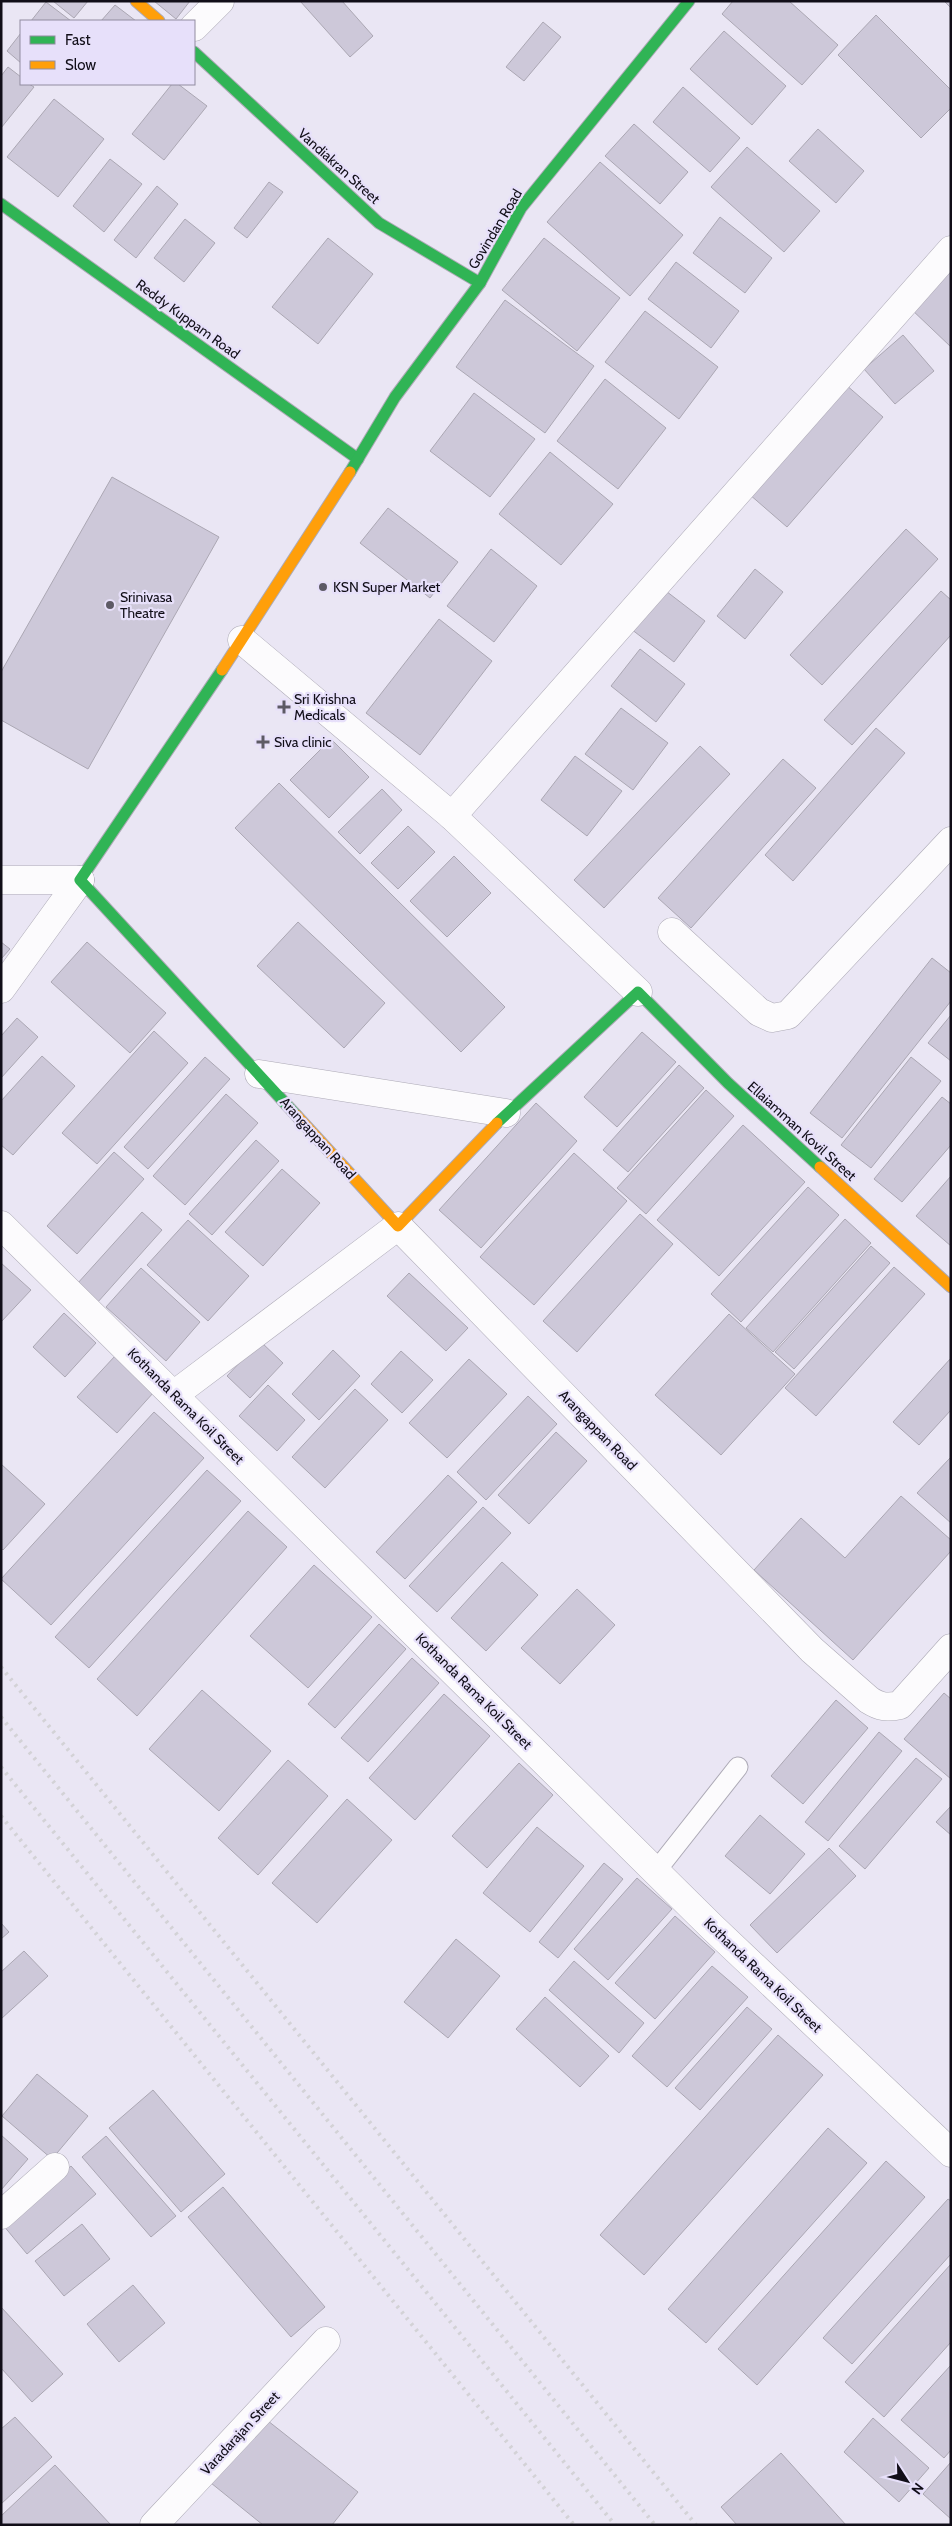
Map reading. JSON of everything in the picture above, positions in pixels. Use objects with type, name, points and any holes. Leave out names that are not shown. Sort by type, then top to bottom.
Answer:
[{"type":"street","points":[[136,1],[159,20]]},
{"type":"street","points":[[195,26],[220,1]]},
{"type":"street","name":"Govindan Road","points":[[80,880],[242,640],[358,459],[395,397],[480,283],[521,208],[690,1]]},
{"type":"street","name":"Vandiakran Street","points":[[195,53],[379,223],[480,283]]},
{"type":"street","name":"Reddy Kuppam Road","points":[[1,204],[358,459]]},
{"type":"street","points":[[452,816],[951,250]]},
{"type":"street","points":[[175,1394],[398,1226],[506,1113],[638,992],[452,816],[242,640]]},
{"type":"street","points":[[672,932],[759,1012],[772,1018],[788,1015],[951,841]]},
{"type":"street","points":[[1,880],[80,880]]},
{"type":"street","points":[[1,989],[80,880]]},
{"type":"street","name":"Arangappan Road","points":[[80,880],[398,1226],[812,1650],[869,1700],[879,1706],[889,1707],[900,1705],[951,1648]]},
{"type":"street","name":"Ellaiamman Kovil Street","points":[[638,992],[728,1084],[951,1287]]},
{"type":"street","points":[[259,1074],[506,1113]]},
{"type":"street","name":"Kothanda Rama Koil Street","points":[[1,1225],[175,1394],[656,1871],[951,2153]]},
{"type":"street","points":[[1,2215],[55,2168]]},
{"type":"street","name":"Varadarajan Street","points":[[154,2525],[326,2341]]},
{"type":"lane","points":[[656,1871],[738,1767]]},
{"type":"building","points":[[53,1],[88,1],[74,18]]},
{"type":"building","points":[[154,1],[190,1],[176,19]]},
{"type":"building","points":[[300,1],[342,1],[373,36],[350,57]]},
{"type":"building","points":[[733,1],[789,1],[838,45],[802,85],[722,14]]},
{"type":"building","points":[[944,1],[951,1],[951,8]]},
{"type":"building","points":[[46,2],[70,20],[32,20]]},
{"type":"building","points":[[115,5],[135,20],[102,20]]},
{"type":"building","points":[[876,15],[951,90],[951,108],[921,138],[838,55]]},
{"type":"building","points":[[543,22],[561,37],[524,81],[506,67]]},
{"type":"building","points":[[724,31],[786,86],[752,125],[690,69]]},
{"type":"building","points":[[20,34],[20,62],[7,51]]},
{"type":"building","points":[[8,67],[20,76],[20,85],[31,85],[34,87],[1,128],[1,76]]},
{"type":"building","points":[[171,85],[179,85],[207,106],[164,160],[132,134]]},
{"type":"building","points":[[683,87],[740,138],[710,172],[653,122]]},
{"type":"building","points":[[54,99],[104,139],[58,197],[7,157]]},
{"type":"building","points":[[634,124],[688,172],[660,204],[605,156]]},
{"type":"building","points":[[818,129],[864,171],[836,203],[789,161]]},
{"type":"building","points":[[747,147],[820,211],[784,252],[711,187]]},
{"type":"building","points":[[110,159],[142,184],[104,232],[73,206]]},
{"type":"building","points":[[600,162],[683,235],[630,296],[547,222]]},
{"type":"building","points":[[269,182],[283,192],[247,238],[234,228]]},
{"type":"building","points":[[157,186],[178,204],[136,258],[114,240]]},
{"type":"building","points":[[720,217],[772,258],[745,293],[693,253]]},
{"type":"building","points":[[185,219],[215,243],[184,282],[154,258]]},
{"type":"building","points":[[328,238],[373,274],[318,344],[272,307]]},
{"type":"building","points":[[544,238],[620,298],[577,351],[502,290]]},
{"type":"building","points":[[676,262],[739,311],[711,348],[648,299]]},
{"type":"building","points":[[951,264],[951,347],[910,308]]},
{"type":"building","points":[[505,300],[594,366],[545,433],[456,367]]},
{"type":"building","points":[[645,311],[718,367],[679,419],[605,362]]},
{"type":"building","points":[[903,335],[934,371],[895,404],[864,369]]},
{"type":"building","points":[[605,379],[666,428],[618,489],[557,441]]},
{"type":"building","points":[[845,384],[883,417],[787,527],[749,494]]},
{"type":"building","points":[[474,393],[535,439],[490,497],[430,451]]},
{"type":"building","points":[[550,452],[613,504],[561,565],[499,514]]},
{"type":"building","name":"Srinivasa Theatre","points":[[112,477],[219,537],[88,769],[1,720],[1,672]]},
{"type":"building","points":[[388,508],[458,562],[430,598],[360,543]]},
{"type":"building","points":[[906,529],[938,559],[822,685],[790,655]]},
{"type":"building","points":[[491,549],[537,586],[494,642],[447,606]]},
{"type":"building","points":[[755,569],[783,592],[745,639],[717,616]]},
{"type":"building","points":[[662,588],[705,621],[674,662],[631,629]]},
{"type":"building","points":[[941,591],[951,600],[951,635],[852,745],[824,720]]},
{"type":"building","points":[[439,619],[492,661],[420,755],[366,713]]},
{"type":"building","points":[[640,649],[685,684],[656,722],[611,686]]},
{"type":"building","points":[[621,708],[668,743],[633,790],[585,754]]},
{"type":"building","points":[[876,728],[905,753],[793,881],[765,855]]},
{"type":"building","points":[[331,739],[369,777],[329,818],[290,780]]},
{"type":"building","points":[[700,746],[730,774],[604,908],[574,880]]},
{"type":"building","points":[[575,756],[622,791],[587,836],[541,800]]},
{"type":"building","points":[[783,759],[816,788],[691,928],[658,898]]},
{"type":"building","points":[[279,783],[505,1007],[461,1052],[235,828]]},
{"type":"building","points":[[382,789],[402,810],[360,854],[338,832]]},
{"type":"building","points":[[408,826],[435,852],[398,889],[371,863]]},
{"type":"building","points":[[454,856],[491,893],[447,937],[410,901]]},
{"type":"building","points":[[298,922],[385,1003],[344,1048],[257,966]]},
{"type":"building","points":[[1,942],[10,949],[1,959]]},
{"type":"building","points":[[87,942],[166,1013],[130,1053],[51,982]]},
{"type":"building","points":[[932,958],[951,973],[951,1001],[842,1138],[810,1113]]},
{"type":"building","points":[[951,1015],[951,1061],[928,1043]]},
{"type":"building","points":[[17,1018],[38,1037],[1,1078],[1,1036]]},
{"type":"building","points":[[154,1031],[188,1063],[97,1164],[62,1133]]},
{"type":"building","points":[[642,1032],[676,1062],[617,1127],[584,1097]]},
{"type":"building","points":[[42,1056],[75,1086],[13,1155],[1,1145],[1,1101]]},
{"type":"building","points":[[205,1057],[230,1079],[148,1169],[124,1147]]},
{"type":"building","points":[[911,1057],[941,1081],[871,1168],[841,1145]]},
{"type":"building","points":[[679,1065],[704,1088],[628,1172],[603,1150]]},
{"type":"building","points":[[706,1090],[734,1116],[646,1214],[617,1188]]},
{"type":"building","points":[[226,1094],[258,1123],[185,1205],[153,1176]]},
{"type":"building","points":[[942,1097],[951,1104],[951,1145],[902,1202],[874,1179]]},
{"type":"building","points":[[536,1103],[577,1141],[481,1248],[439,1210]]},
{"type":"building","points":[[743,1125],[805,1182],[719,1276],[657,1220]]},
{"type":"building","points":[[256,1140],[279,1161],[212,1235],[189,1214]]},
{"type":"building","points":[[114,1152],[144,1179],[77,1254],[47,1226]]},
{"type":"building","points":[[574,1153],[627,1201],[534,1305],[480,1257]]},
{"type":"building","points":[[282,1169],[320,1203],[263,1266],[225,1232]]},
{"type":"building","points":[[951,1176],[951,1246],[916,1216]]},
{"type":"building","points":[[808,1187],[839,1215],[741,1322],[711,1294]]},
{"type":"building","points":[[142,1212],[162,1230],[97,1303],[77,1284]]},
{"type":"building","points":[[640,1214],[673,1244],[577,1352],[543,1321]]},
{"type":"building","points":[[845,1219],[871,1243],[773,1352],[746,1328]]},
{"type":"building","points":[[188,1220],[249,1276],[208,1321],[147,1265]]},
{"type":"building","points":[[871,1246],[890,1263],[794,1369],[775,1352]]},
{"type":"building","points":[[1,1263],[31,1290],[1,1322]]},
{"type":"building","points":[[894,1267],[925,1294],[816,1416],[785,1388]]},
{"type":"building","points":[[141,1268],[200,1322],[166,1361],[106,1307]]},
{"type":"building","points":[[409,1273],[468,1328],[446,1351],[387,1296]]},
{"type":"building","points":[[64,1313],[96,1343],[65,1377],[33,1347]]},
{"type":"building","points":[[729,1314],[795,1374],[721,1455],[655,1395]]},
{"type":"building","points":[[260,1341],[283,1363],[250,1398],[227,1376]]},
{"type":"building","points":[[333,1350],[360,1376],[319,1420],[292,1394]]},
{"type":"building","points":[[401,1351],[433,1380],[402,1413],[371,1384]]},
{"type":"building","points":[[115,1356],[154,1392],[117,1433],[77,1397]]},
{"type":"building","points":[[951,1358],[951,1410],[919,1445],[893,1422]]},
{"type":"building","points":[[469,1359],[507,1394],[447,1458],[409,1423]]},
{"type":"building","points":[[268,1385],[305,1420],[277,1451],[239,1416]]},
{"type":"building","points":[[355,1389],[388,1420],[325,1488],[292,1457]]},
{"type":"building","points":[[528,1396],[557,1424],[486,1500],[457,1472]]},
{"type":"building","points":[[154,1412],[204,1458],[51,1625],[1,1579]]},
{"type":"building","points":[[556,1432],[587,1461],[529,1524],[498,1495]]},
{"type":"building","points":[[951,1458],[951,1523],[917,1493]]},
{"type":"building","points":[[1,1464],[45,1504],[3,1550],[1,1548]]},
{"type":"building","points":[[207,1470],[241,1501],[89,1668],[55,1637]]},
{"type":"building","points":[[448,1475],[477,1502],[405,1579],[376,1552]]},
{"type":"building","points":[[901,1496],[951,1540],[951,1551],[853,1660],[754,1570],[801,1518],[845,1558]]},
{"type":"building","points":[[483,1507],[511,1533],[437,1612],[409,1586]]},
{"type":"building","points":[[248,1511],[287,1547],[137,1716],[97,1679]]},
{"type":"building","points":[[502,1562],[538,1595],[486,1651],[451,1618]]},
{"type":"building","points":[[314,1565],[372,1617],[308,1688],[250,1636]]},
{"type":"building","points":[[577,1589],[615,1625],[560,1684],[521,1648]]},
{"type":"building","points":[[379,1624],[406,1649],[335,1728],[308,1704]]},
{"type":"building","points":[[412,1658],[439,1683],[368,1762],[341,1738]]},
{"type":"building","points":[[202,1690],[271,1751],[219,1811],[149,1749]]},
{"type":"building","points":[[944,1693],[951,1699],[951,1779],[904,1739]]},
{"type":"building","points":[[444,1694],[490,1736],[415,1820],[369,1778]]},
{"type":"building","points":[[836,1700],[868,1728],[803,1804],[771,1776]]},
{"type":"building","points":[[879,1732],[902,1751],[828,1841],[805,1822]]},
{"type":"building","points":[[916,1758],[942,1779],[865,1869],[839,1846]]},
{"type":"building","points":[[288,1760],[328,1796],[258,1875],[218,1838]]},
{"type":"building","points":[[519,1763],[553,1795],[487,1868],[452,1836]]},
{"type":"building","points":[[347,1799],[392,1840],[317,1923],[272,1883]]},
{"type":"building","points":[[951,1806],[951,1835],[936,1822]]},
{"type":"building","points":[[760,1815],[805,1854],[770,1894],[725,1856]]},
{"type":"building","points":[[537,1827],[584,1866],[530,1932],[483,1893]]},
{"type":"building","points":[[829,1848],[856,1876],[777,1953],[750,1925]]},
{"type":"building","points":[[604,1863],[623,1879],[558,1958],[539,1942]]},
{"type":"building","points":[[637,1878],[672,1909],[608,1980],[574,1949]]},
{"type":"building","points":[[675,1916],[715,1952],[655,2019],[615,1983]]},
{"type":"building","points":[[1,1923],[9,1932],[1,1939]]},
{"type":"building","points":[[456,1939],[500,1976],[448,2038],[404,2002]]},
{"type":"building","points":[[24,1951],[48,1976],[1,2019],[1,1972]]},
{"type":"building","points":[[574,1961],[644,2023],[619,2053],[549,1990]]},
{"type":"building","points":[[712,1966],[748,1997],[667,2087],[632,2056]]},
{"type":"building","points":[[545,1997],[609,2056],[580,2087],[516,2029]]},
{"type":"building","points":[[747,2007],[772,2029],[700,2110],[675,2088]]},
{"type":"building","points":[[778,2035],[823,2075],[644,2275],[600,2235]]},
{"type":"building","points":[[37,2074],[88,2116],[52,2159],[2,2116]]},
{"type":"building","points":[[153,2090],[225,2174],[181,2212],[109,2128]]},
{"type":"building","points":[[828,2128],[867,2163],[706,2343],[668,2309]]},
{"type":"building","points":[[1,2135],[28,2159],[1,2190]]},
{"type":"building","points":[[106,2136],[176,2216],[151,2237],[82,2157]]},
{"type":"building","points":[[886,2161],[925,2197],[757,2385],[718,2349]]},
{"type":"building","points":[[71,2166],[96,2194],[27,2254],[3,2225]]},
{"type":"building","points":[[223,2187],[325,2307],[291,2337],[188,2217]]},
{"type":"building","points":[[948,2199],[951,2201],[951,2254],[852,2364],[823,2338]]},
{"type":"building","points":[[82,2224],[110,2259],[64,2296],[35,2261]]},
{"type":"building","points":[[951,2264],[951,2342],[884,2417],[845,2382]]},
{"type":"building","points":[[133,2285],[165,2323],[119,2362],[87,2324]]},
{"type":"building","points":[[1,2307],[63,2374],[32,2402],[1,2368]]},
{"type":"building","points":[[951,2365],[951,2450],[944,2458],[901,2420]]},
{"type":"building","points":[[15,2417],[52,2457],[1,2504],[1,2429]]},
{"type":"building","points":[[263,2417],[358,2492],[332,2525],[263,2525],[211,2483]]},
{"type":"building","points":[[873,2418],[929,2468],[899,2502],[844,2452]]},
{"type":"building","points":[[781,2453],[846,2525],[737,2525],[721,2507]]},
{"type":"building","points":[[951,2462],[951,2519],[923,2494]]},
{"type":"building","points":[[55,2465],[111,2525],[1,2525],[1,2516]]},
{"type":"railway","points":[[1,1667],[696,2525]]},
{"type":"railway","points":[[1,1717],[655,2525]]},
{"type":"railway","points":[[1,1767],[615,2525]]},
{"type":"railway","points":[[1,1816],[574,2525]]},
{"type":"traffic: fast","points":[[350,472],[395,397],[480,283],[521,208],[689,1]]},
{"type":"traffic: fast","points":[[195,53],[379,223],[480,283]]},
{"type":"traffic: fast","points":[[1,204],[358,459]]},
{"type":"traffic: fast","points":[[222,670],[80,880],[296,1115]]},
{"type":"traffic: fast","points":[[497,1123],[638,992],[728,1083],[820,1167]]},
{"type":"traffic: slow","points":[[136,1],[158,20]]},
{"type":"traffic: slow","points":[[222,670],[350,472]]},
{"type":"traffic: slow","points":[[296,1115],[398,1226],[497,1123]]},
{"type":"traffic: slow","points":[[820,1167],[951,1287]]},
{"type":"place","name":"KSN Super Market","points":[[323,587]]},
{"type":"place","name":"Srinivasa Theatre","points":[[110,605]]},
{"type":"place","name":"Sri Krishna Medicals","points":[[284,707]]},
{"type":"place","name":"Siva clinic","points":[[263,742]]}]
